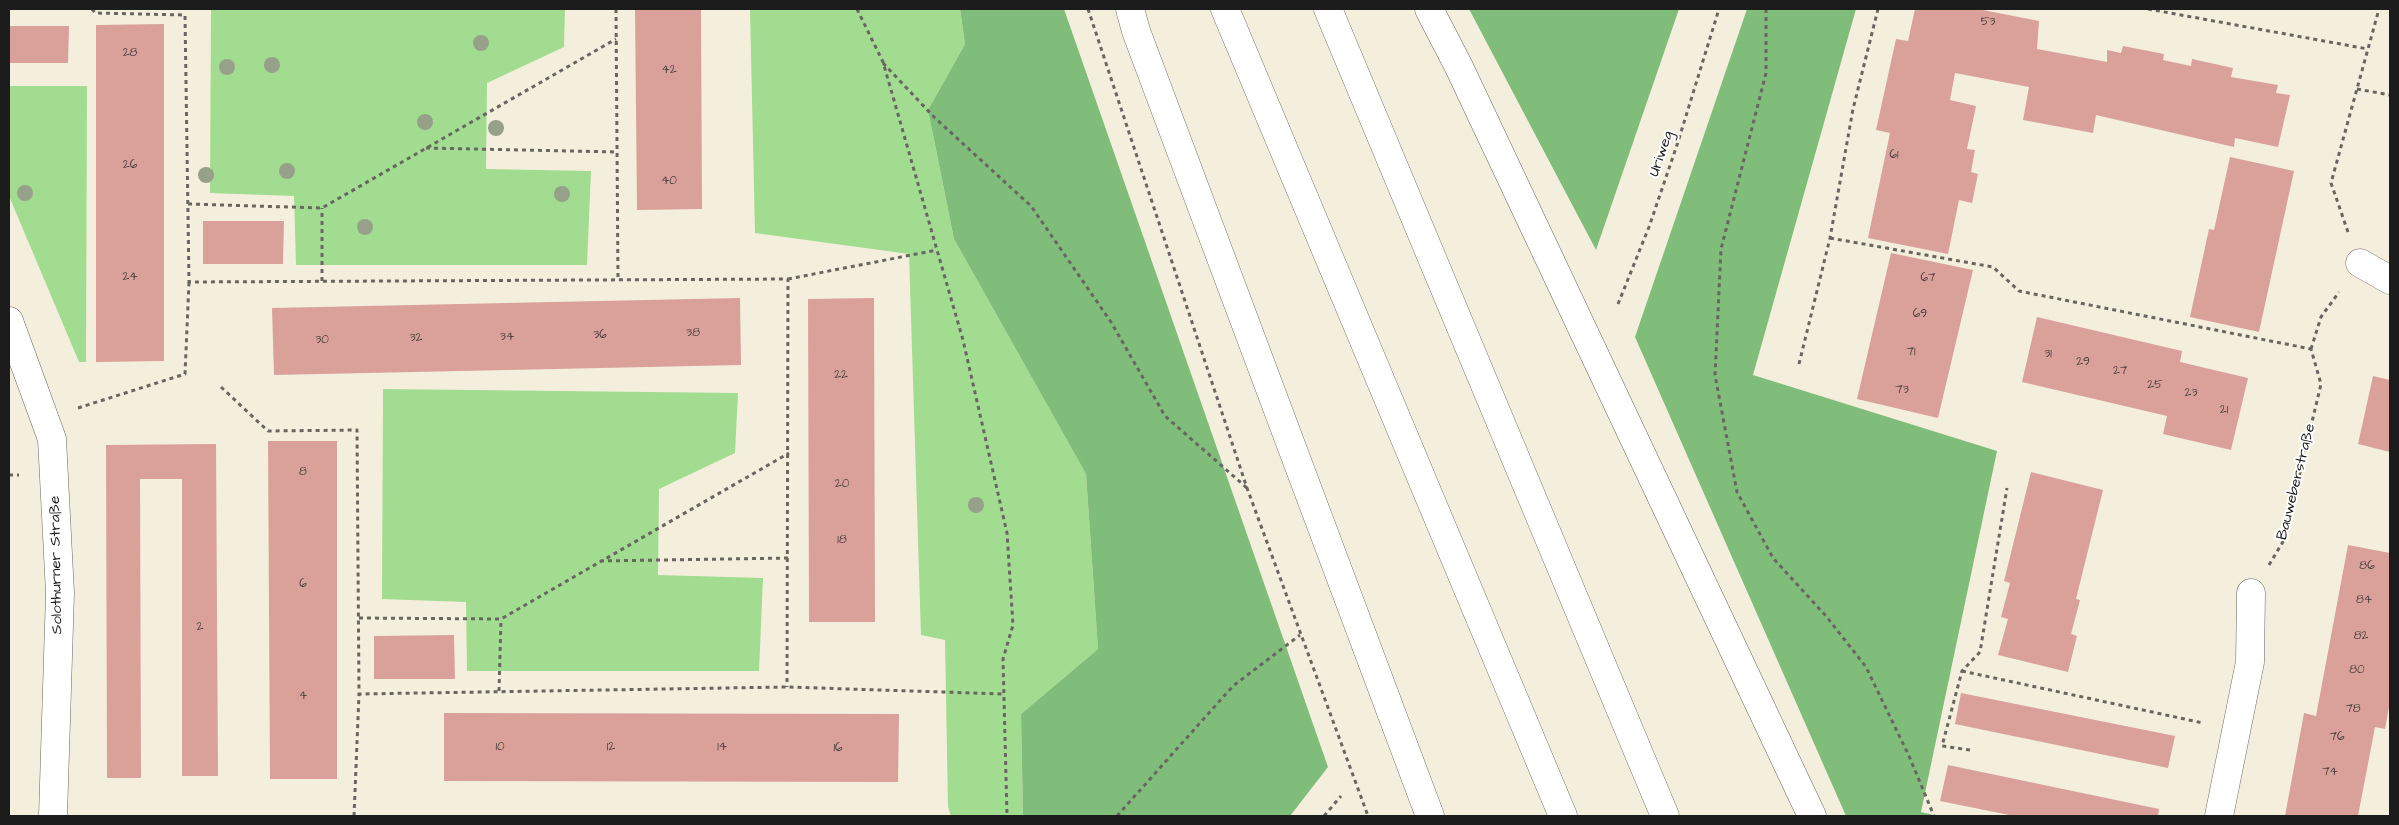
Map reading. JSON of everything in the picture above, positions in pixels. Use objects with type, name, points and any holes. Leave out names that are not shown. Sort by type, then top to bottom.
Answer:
[{"type":"main road","points":[[1130,9],[1430,816]]},
{"type":"main road","points":[[1225,9],[1563,816]]},
{"type":"main road","points":[[1328,9],[1665,816]]},
{"type":"main road","points":[[1429,9],[1459,66],[1812,816]]},
{"type":"main road","points":[[2360,263],[2390,280]]},
{"type":"main road","name":"Solothurner Straße","points":[[9,321],[46,417],[52,438],[60,593],[53,816]]},
{"type":"main road","points":[[2219,816],[2250,662],[2252,593]]},
{"type":"path","points":[[46,417],[185,374],[189,282],[185,15],[95,13],[92,9]]},
{"type":"path","points":[[616,9],[618,280]]},
{"type":"path","points":[[857,9],[883,62],[963,340],[1007,534],[1013,625],[1004,659],[1007,816]]},
{"type":"path","points":[[1088,9],[1248,488],[1300,635],[1368,816]]},
{"type":"path","name":"Uriweg","points":[[1618,304],[1649,227],[1677,145],[1719,9]]},
{"type":"path","points":[[1766,9],[1766,73],[1721,249],[1715,375],[1737,492],[1773,558],[1826,616],[1866,667],[1909,756],[1934,816]]},
{"type":"path","points":[[1799,364],[1830,238],[1853,109],[1878,9]]},
{"type":"path","points":[[2148,9],[2368,49]]},
{"type":"path","points":[[1830,238],[1993,267],[2019,290],[2311,349],[2321,317],[2360,263],[2332,183],[2380,9]]},
{"type":"path","points":[[188,204],[322,208],[616,39]]},
{"type":"path","points":[[883,62],[935,118],[1031,206],[1111,322],[1165,416],[1248,488]]},
{"type":"path","points":[[2357,89],[2390,95]]},
{"type":"path","points":[[425,148],[617,152]]},
{"type":"path","points":[[322,208],[322,281]]},
{"type":"path","points":[[189,282],[788,279],[937,250]]},
{"type":"path","points":[[787,687],[788,279]]},
{"type":"path","name":"Bauweberstraße","points":[[2252,593],[2284,540],[2321,384],[2311,349]]},
{"type":"path","points":[[221,387],[268,431],[357,430],[360,618],[354,816]]},
{"type":"path","points":[[360,618],[501,619],[789,453]]},
{"type":"path","points":[[1970,750],[1942,746],[1962,671],[1980,652],[2007,488]]},
{"type":"path","points":[[600,562],[788,558]]},
{"type":"path","points":[[499,692],[501,619]]},
{"type":"path","points":[[1117,816],[1233,686],[1300,635]]},
{"type":"path","points":[[1962,671],[2235,730]]},
{"type":"path","points":[[359,694],[787,687],[1004,694]]},
{"type":"path","points":[[1324,816],[1341,796]]},
{"type":"green space","points":[[211,9],[565,9],[564,47],[487,83],[486,169],[591,171],[587,265],[296,265],[294,196],[210,193]]},
{"type":"green space","points":[[750,9],[960,9],[965,44],[928,110],[954,239],[1086,474],[1098,649],[1021,714],[1023,816],[951,816],[948,807],[945,640],[921,635],[909,254],[755,233]]},
{"type":"green space","points":[[960,9],[1064,9],[1328,767],[1290,816],[1023,816],[1021,714],[1098,649],[1086,474],[954,239],[928,110],[965,44]]},
{"type":"green space","points":[[1469,9],[1679,9],[1596,250]]},
{"type":"green space","points":[[1747,9],[1856,9],[1753,375],[1997,451],[1921,812],[1938,816],[1846,816],[1635,337]]},
{"type":"green space","points":[[9,86],[87,86],[86,362],[79,362],[9,196]]},
{"type":"green space","points":[[383,389],[738,393],[735,453],[659,489],[658,575],[763,578],[759,671],[467,671],[466,602],[382,599]]},
{"type":"building","points":[[635,9],[701,9],[702,209],[637,210]]},
{"type":"building","points":[[1915,9],[1978,9],[2039,21],[2037,49],[2107,62],[2107,50],[2121,53],[2123,46],[2164,54],[2163,60],[2191,66],[2192,59],[2233,68],[2231,77],[2278,85],[2276,93],[2290,95],[2278,147],[2235,138],[2234,147],[2096,115],[2093,133],[2023,120],[2029,87],[1955,73],[1950,100],[1976,106],[1967,149],[1975,150],[1971,172],[1978,174],[1972,203],[1959,200],[1948,254],[1868,238],[1890,133],[1876,130],[1896,39],[1908,41]]},
{"type":"building","points":[[164,24],[164,361],[96,362],[96,25]]},
{"type":"building","points":[[9,26],[69,26],[68,63],[9,63]]},
{"type":"building","points":[[2230,157],[2294,171],[2259,332],[2190,317],[2209,229],[2214,230]]},
{"type":"building","points":[[203,221],[284,221],[283,264],[203,264]]},
{"type":"building","points":[[1891,253],[1973,270],[1938,418],[1857,399]]},
{"type":"building","points":[[740,298],[741,365],[274,375],[272,308]]},
{"type":"building","points":[[874,298],[875,622],[809,622],[808,299]]},
{"type":"building","points":[[2037,317],[2182,351],[2180,362],[2248,378],[2231,450],[2163,434],[2167,416],[2022,382]]},
{"type":"building","points":[[2373,376],[2390,380],[2390,452],[2358,444]]},
{"type":"building","points":[[268,441],[337,441],[337,779],[270,779]]},
{"type":"building","points":[[216,444],[218,776],[182,776],[182,479],[140,479],[141,778],[107,778],[106,445]]},
{"type":"building","points":[[2031,472],[2103,490],[2076,599],[2080,600],[2071,634],[2077,636],[2068,672],[1998,655],[2008,619],[2001,617],[2010,583],[2004,581]]},
{"type":"building","points":[[2348,545],[2390,553],[2390,702],[2385,729],[2375,727],[2358,816],[2285,816],[2304,713],[2316,716]]},
{"type":"building","points":[[454,635],[455,679],[374,679],[374,636]]},
{"type":"building","points":[[1961,693],[2175,736],[2168,768],[1955,724]]},
{"type":"building","points":[[444,713],[899,714],[898,782],[444,781]]},
{"type":"building","points":[[1948,765],[2159,809],[2158,816],[2014,816],[1940,801]]}]
